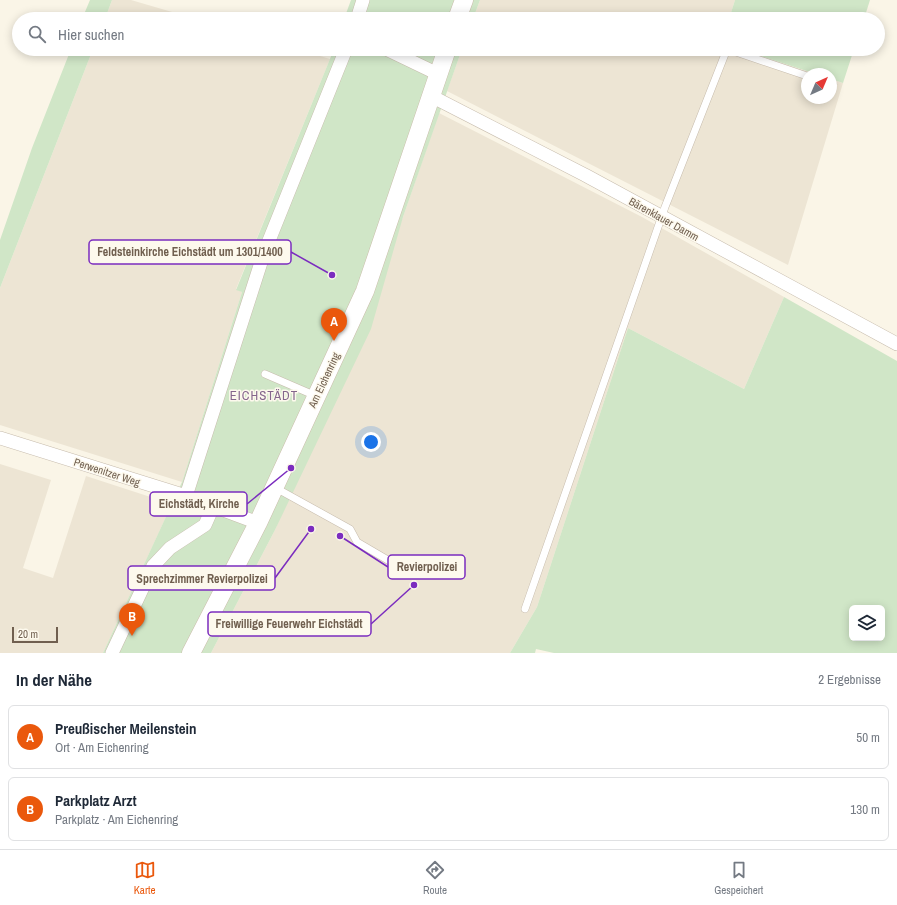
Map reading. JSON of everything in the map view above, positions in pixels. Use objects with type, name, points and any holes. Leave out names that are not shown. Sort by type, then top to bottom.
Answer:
[{"type":"main road","points":[[460,12],[464,0]]},
{"type":"main road","name":"Am Eichenring","points":[[191,653],[258,523],[365,291],[444,56]]},
{"type":"street","points":[[359,12],[363,0]]},
{"type":"street","points":[[186,496],[264,253],[343,56]]},
{"type":"street","points":[[401,56],[438,74]]},
{"type":"street","name":"Bärenklauer Damm","points":[[430,96],[662,217],[897,344]]},
{"type":"street","name":"Perwenitzer Weg","points":[[0,438],[186,496],[258,523]]},
{"type":"street","points":[[112,653],[153,566],[170,548],[205,525],[213,507]]},
{"type":"lane","points":[[524,610],[662,217],[724,56]]},
{"type":"lane","points":[[748,56],[801,74]]},
{"type":"lane","points":[[265,374],[316,397]]},
{"type":"lane","points":[[274,487],[350,529],[357,542],[398,566]]},
{"type":"shaded area","points":[[112,0],[131,0],[172,12],[108,12]]},
{"type":"shaded area","points":[[480,0],[735,0],[731,12],[476,12]]},
{"type":"shaded area","points":[[90,56],[320,56],[330,59],[236,289],[242,292],[182,482],[0,425],[0,288]]},
{"type":"shaded area","points":[[460,56],[761,56],[801,69],[801,104],[837,104],[788,265],[447,91]]},
{"type":"shaded area","points":[[837,81],[843,83],[837,103]]},
{"type":"shaded area","points":[[439,113],[642,217],[784,297],[744,389],[628,328],[537,607],[510,653],[211,653],[275,530],[403,217]]},
{"type":"shaded area","points":[[0,464],[51,480],[23,568],[53,578],[86,476],[172,504],[103,653],[0,653]]},
{"type":"green space","points":[[90,0],[112,0],[108,12],[85,12]]},
{"type":"green space","points":[[351,0],[480,0],[476,12],[347,12]]},
{"type":"green space","points":[[735,0],[870,0],[866,12],[731,12]]},
{"type":"green space","points":[[68,56],[90,56],[0,288],[0,240],[32,148]]},
{"type":"green space","points":[[331,56],[460,56],[403,217],[371,329],[275,530],[211,653],[103,653],[182,482],[242,292],[236,290]]},
{"type":"green space","points":[[761,56],[852,56],[843,83],[837,81],[837,68],[801,69]]},
{"type":"green space","points":[[784,297],[897,361],[897,653],[554,653],[536,649],[535,653],[510,653],[537,607],[628,328],[744,389]]},
{"type":"place","name":"Feldsteinkirche Eichstädt um 1301/1400","points":[[332,275]]},
{"type":"place","name":"Preußischer Meilenstein","points":[[334,341]]},
{"type":"place","name":"Eichstädt, Kirche","points":[[291,468]]},
{"type":"place","name":"Sprechzimmer Revierpolizei","points":[[311,529]]},
{"type":"place","name":"Revierpolizei","points":[[340,536]]},
{"type":"place","name":"Freiwillige Feuerwehr Eichstädt","points":[[414,585]]},
{"type":"place","name":"Parkplatz Arzt","points":[[132,636]]},
{"type":"district","name":"EICHSTÄDT","points":[[264,395]]}]
